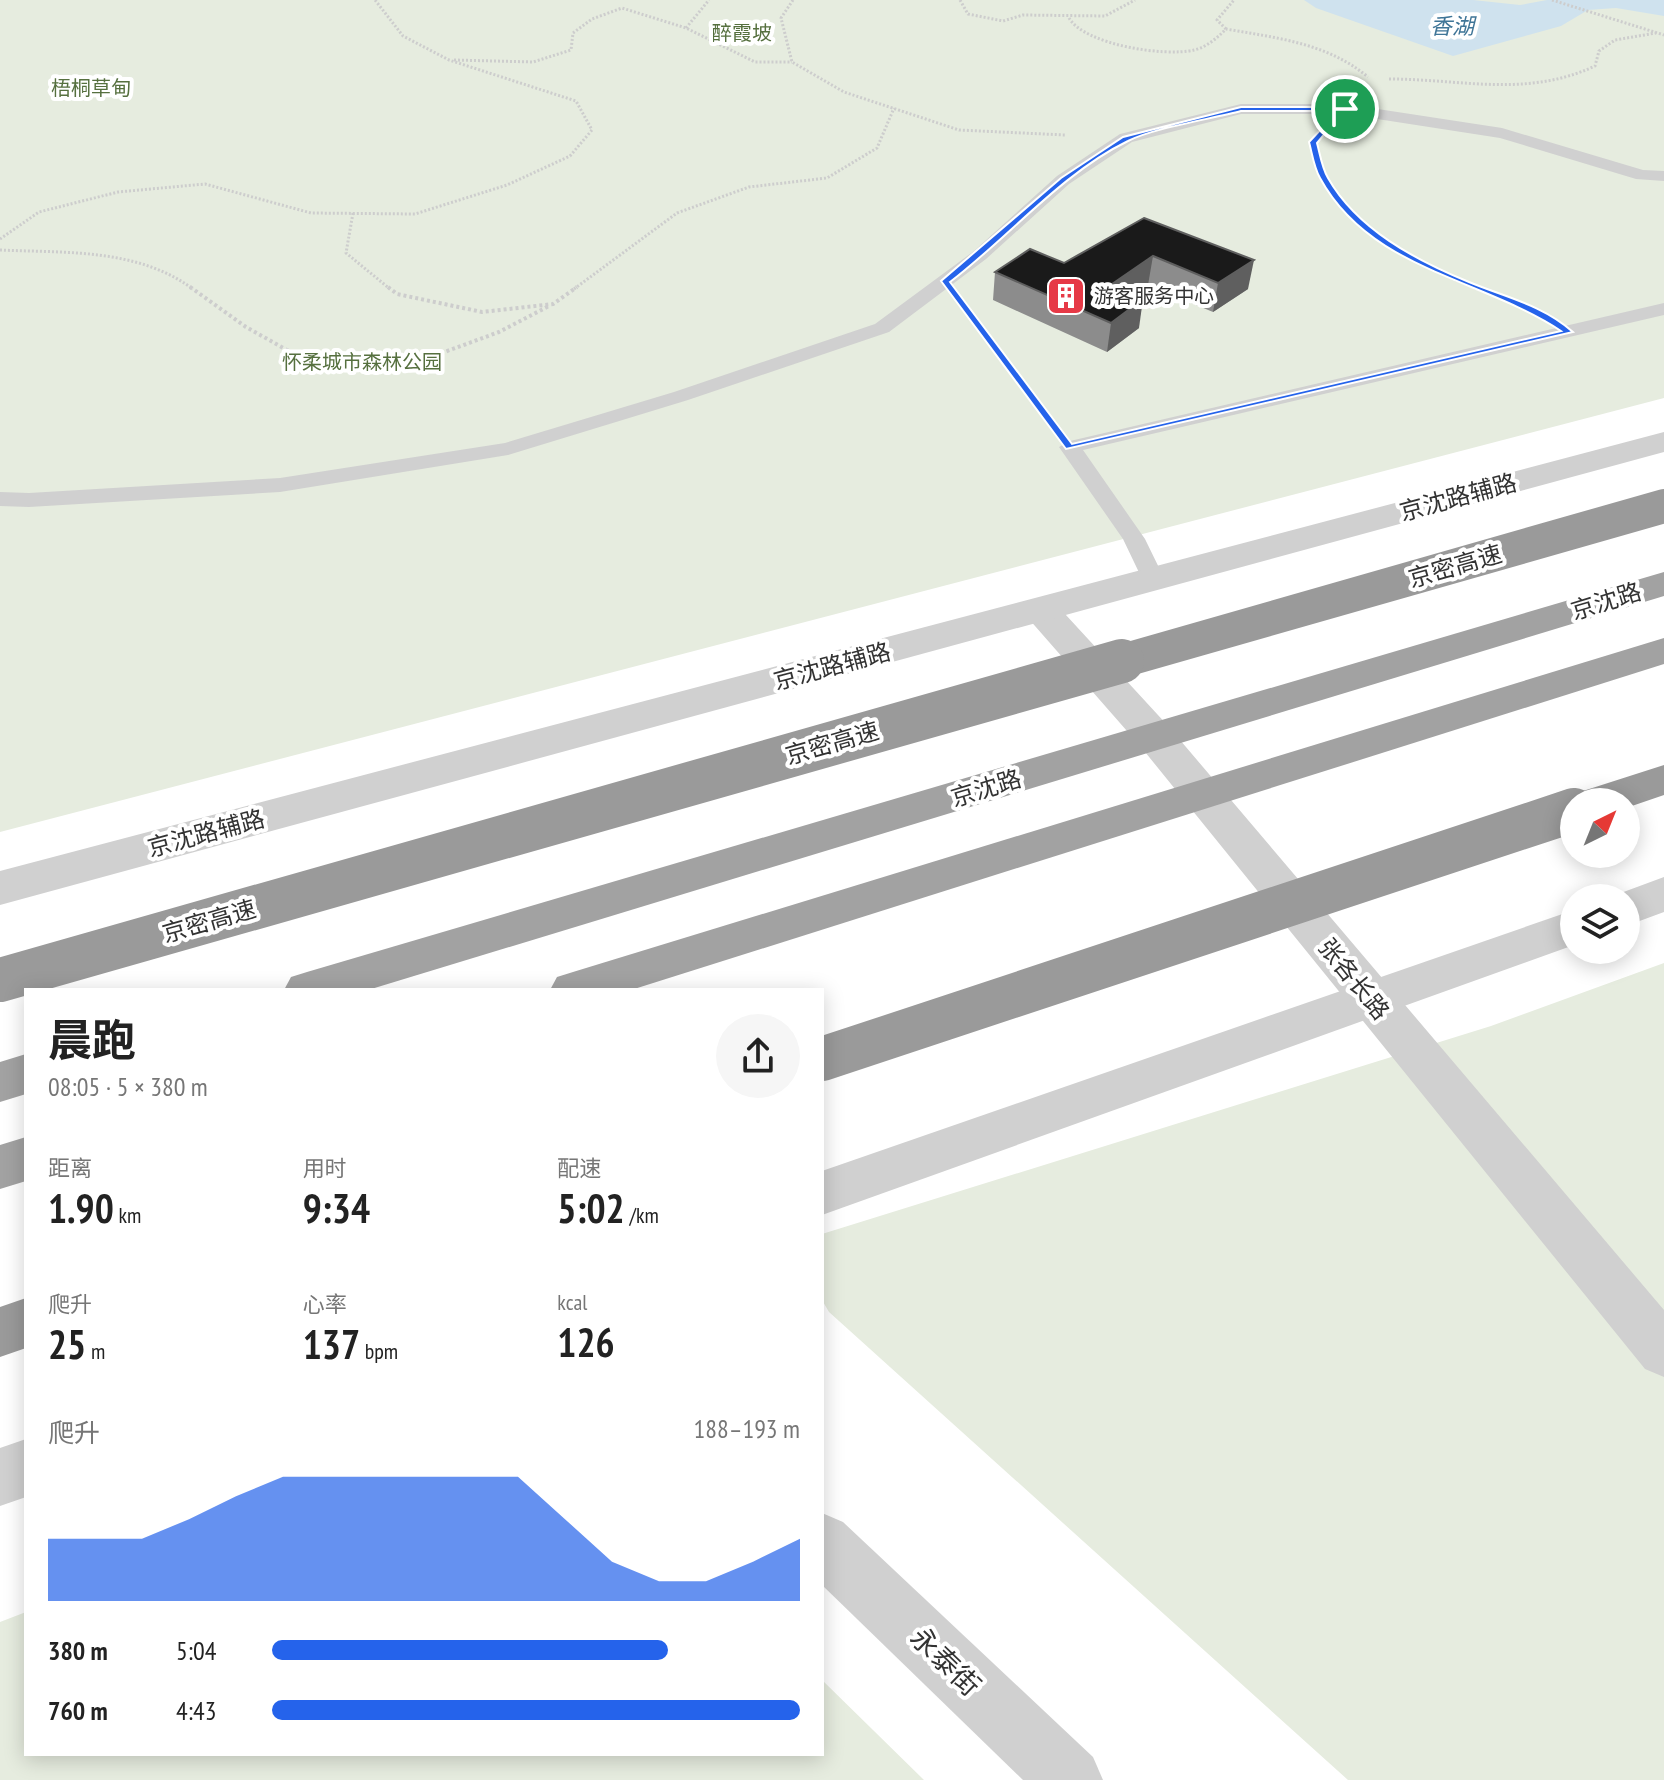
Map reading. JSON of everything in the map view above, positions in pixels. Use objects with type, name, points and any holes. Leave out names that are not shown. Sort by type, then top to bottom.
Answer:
[{"type":"highway","name":"京密高速","points":[[0,980],[1664,506]]},
{"type":"highway","name":"京沈路","points":[[314,988],[1664,584]]},
{"type":"highway","points":[[579,988],[1664,651]]},
{"type":"highway","points":[[1640,788],[1664,780]]},
{"type":"highway","points":[[824,1058],[1560,815]]},
{"type":"highway","points":[[0,1082],[24,1075]]},
{"type":"highway","points":[[0,1167],[24,1160]]},
{"type":"highway","points":[[0,1332],[24,1324]]},
{"type":"street","name":"京沈路辅路","points":[[0,888],[1664,442]]},
{"type":"street","name":"张各长路","points":[[1041,610],[1155,737],[1664,1351]]},
{"type":"street","points":[[1640,903],[1664,894]]},
{"type":"street","points":[[824,1192],[1368,997],[1560,932]]},
{"type":"street","points":[[0,1477],[24,1469]]},
{"type":"street","name":"永泰街","points":[[824,1545],[1070,1780]]},
{"type":"lane","points":[[0,499],[44,500],[280,485],[508,449],[681,396],[882,328],[980,255],[1063,180],[1126,138],[1241,109],[1345,109],[1502,133],[1642,175],[1664,176]]},
{"type":"lane","points":[[1153,580],[1134,539],[1070,447],[1664,309]]},
{"type":"path","points":[[0,239],[39,212],[118,192],[205,184],[311,213],[415,214],[507,185],[570,156],[592,130],[576,101],[449,60],[403,36],[375,0]]},
{"type":"path","points":[[686,28],[709,0]]},
{"type":"path","points":[[792,62],[781,18],[793,0]]},
{"type":"path","points":[[960,0],[968,14],[992,23],[1013,21],[1023,15],[1069,18],[1105,16],[1135,0]]},
{"type":"path","points":[[1234,0],[1217,20],[1226,29],[1318,48],[1351,60],[1372,80],[1414,77],[1541,86],[1574,79],[1595,66],[1599,51],[1615,40],[1656,33]]},
{"type":"path","points":[[1552,0],[1664,35]]},
{"type":"path","points":[[449,60],[533,62],[571,50],[573,33],[592,19],[622,8],[686,28],[755,62],[792,62],[844,92],[959,130],[1126,138]]},
{"type":"path","points":[[1069,18],[1076,29],[1100,39],[1138,47],[1189,51],[1210,45],[1226,29]]},
{"type":"path","points":[[1372,80],[1364,96],[1345,109],[1313,142],[1322,176],[1355,220],[1408,256],[1464,283],[1533,308],[1569,332]]},
{"type":"path","points":[[0,250],[117,256],[170,272],[246,327],[319,368],[420,361],[499,332],[553,304],[677,213],[749,187],[827,178],[877,148],[894,108]]},
{"type":"path","points":[[353,213],[346,253],[397,294],[482,312],[553,304]]},
{"type":"path","points":[[945,281],[1070,447]]},
{"type":"green space","name":"怀柔城市森林公园","points":[[0,0],[1664,0],[1664,398],[0,832]]},
{"type":"green space","points":[[1664,963],[1664,1780],[1348,1780],[829,1312],[824,1303],[824,1233],[1491,1026]]},
{"type":"green space","points":[[24,1613],[24,1756],[824,1756],[824,1682],[924,1780],[0,1780],[0,1622]]},
{"type":"water","name":"香湖","points":[[1304,0],[1473,0],[1520,5],[1547,0],[1664,0],[1664,16],[1616,8],[1588,10],[1561,26],[1453,56],[1316,8]]},
{"type":"building","points":[[1144,218],[1254,260],[1218,283],[1153,256],[1112,284],[1143,299],[1111,323],[995,272],[1030,249],[1064,263]]},
{"type":"place","name":"游客服务中心","points":[[1066,296]]},
{"type":"route","points":[[1241,109],[1345,109],[1313,142],[1322,176],[1355,220],[1408,256],[1464,283],[1533,308],[1569,332],[1070,447],[945,281],[980,255],[1063,180],[1126,138],[1241,109]]},
{"type":"park label","name":"醉霞坡","points":[[742,33]]},
{"type":"park label","name":"梧桐草甸","points":[[91,88]]}]
